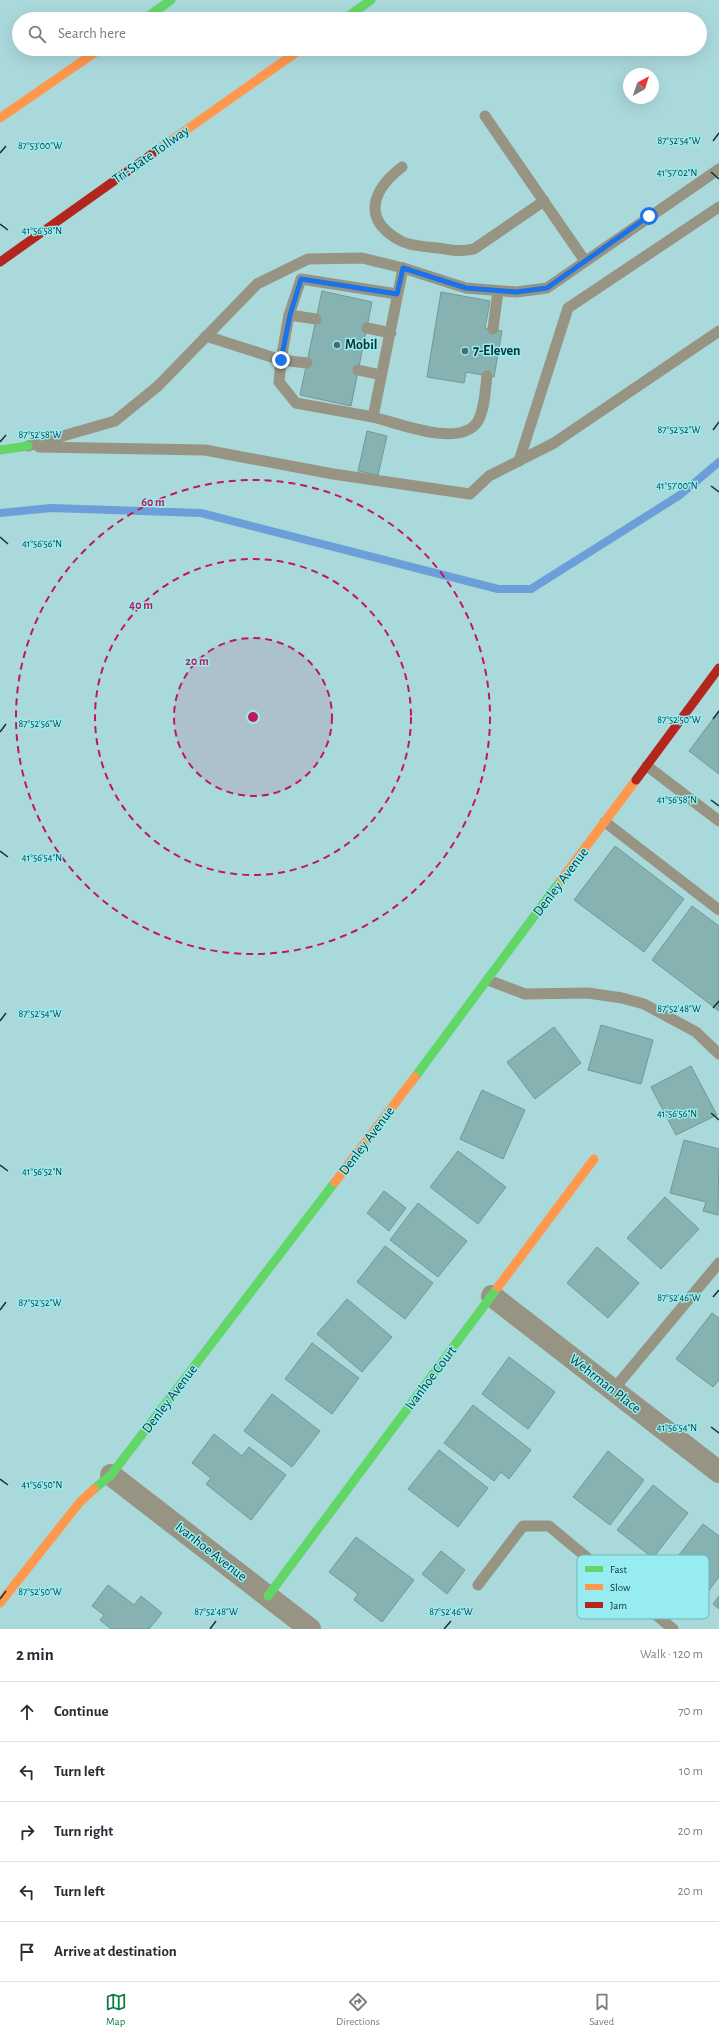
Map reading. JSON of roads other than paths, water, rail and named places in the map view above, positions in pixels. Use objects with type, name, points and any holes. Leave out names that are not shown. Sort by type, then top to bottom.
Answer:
[{"type":"main road","points":[[154,12],[171,0]]},
{"type":"main road","points":[[354,12],[371,0]]},
{"type":"main road","points":[[0,118],[90,56]]},
{"type":"main road","name":"Tri-State Tollway","points":[[0,262],[291,56]]},
{"type":"main road","points":[[0,450],[28,446]]},
{"type":"main road","name":"Denley Avenue","points":[[0,1603],[80,1502],[111,1475],[395,1104],[719,668]]},
{"type":"main road","name":"Ivanhoe Court","points":[[268,1596],[594,1159]]},
{"type":"street","name":"Wehrman Place","points":[[492,1296],[719,1472]]},
{"type":"street","name":"Ivanhoe Avenue","points":[[111,1475],[310,1629]]},
{"type":"lane","points":[[485,116],[585,261]]},
{"type":"lane","points":[[402,167],[391,176],[377,195],[374,207],[380,223],[392,235],[403,241],[462,252],[474,249],[544,201]]},
{"type":"lane","points":[[28,446],[115,421],[158,386],[256,284],[308,259],[362,258],[403,268],[466,288],[516,292],[547,288],[719,169]]},
{"type":"lane","points":[[519,460],[568,308],[719,207]]},
{"type":"lane","points":[[373,417],[403,268]]},
{"type":"lane","points":[[397,294],[301,279],[290,315],[281,360],[279,382],[296,403],[373,417],[428,432],[457,435],[468,431],[477,422],[483,407],[488,376]]},
{"type":"lane","points":[[493,329],[498,291]]},
{"type":"lane","points":[[290,315],[316,319]]},
{"type":"lane","points":[[367,328],[391,333]]},
{"type":"lane","points":[[28,446],[205,450],[333,474],[470,494],[489,476],[554,443],[719,331]]},
{"type":"lane","points":[[206,336],[281,360],[307,363]]},
{"type":"lane","points":[[358,370],[381,375]]},
{"type":"lane","points":[[647,766],[719,821]]},
{"type":"lane","points":[[605,822],[719,910]]},
{"type":"lane","points":[[488,980],[525,994],[588,993],[622,998],[644,1004],[696,1032],[719,1054]]},
{"type":"lane","points":[[612,1390],[719,1263]]},
{"type":"lane","points":[[478,1585],[523,1526],[548,1526],[583,1555]]},
{"type":"lane","points":[[661,1619],[673,1629]]},
{"type":"waterway","points":[[0,513],[51,508],[201,513],[498,589],[531,589],[680,495],[719,462]]},
{"type":"place","name":"Mobil","points":[[337,345]]},
{"type":"place","name":"7-Eleven","points":[[465,351]]}]
